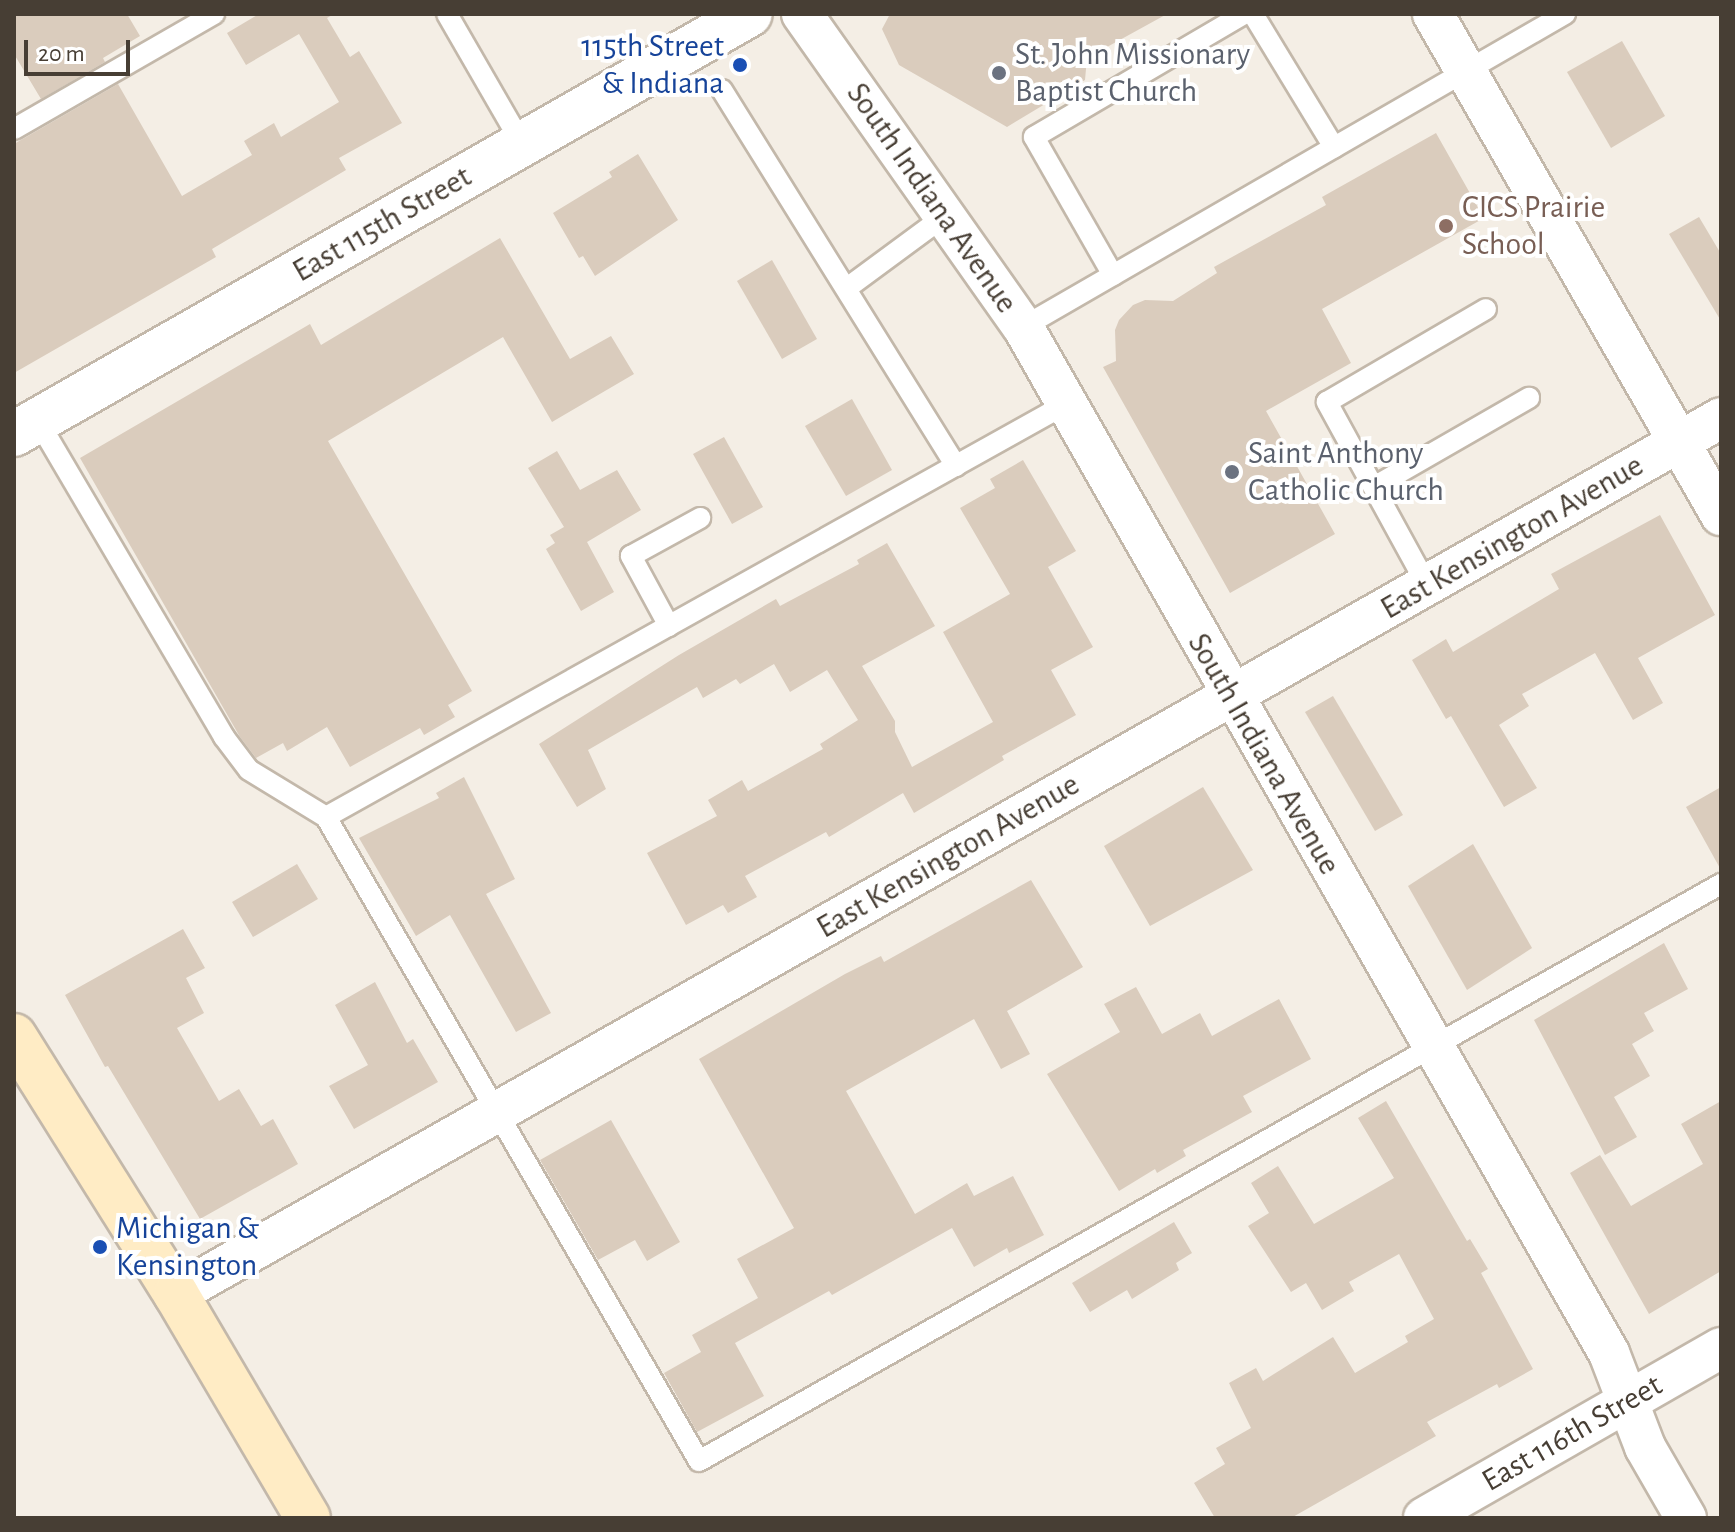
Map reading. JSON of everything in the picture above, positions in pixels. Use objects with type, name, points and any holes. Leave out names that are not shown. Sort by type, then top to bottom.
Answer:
[{"type":"main road","points":[[14,1036],[176,1294],[308,1518]]},
{"type":"street","name":"East 115th Street","points":[[26,428],[750,14]]},
{"type":"street","name":"South Indiana Avenue","points":[[802,14],[1023,327],[1613,1360],[1645,1447],[1686,1518]]},
{"type":"street","points":[[1433,14],[1721,515]]},
{"type":"street","name":"East Kensington Avenue","points":[[176,1294],[1721,418]]},
{"type":"street","name":"East 116th Street","points":[[1424,1518],[1721,1348]]},
{"type":"lane","points":[[14,129],[214,14]]},
{"type":"lane","points":[[447,14],[522,144]]},
{"type":"lane","points":[[1113,275],[1034,137],[1244,14]]},
{"type":"lane","points":[[1253,14],[1334,147]]},
{"type":"lane","points":[[1023,327],[1565,14]]},
{"type":"lane","points":[[722,90],[956,466]]},
{"type":"lane","points":[[847,288],[946,215]]},
{"type":"lane","points":[[1427,585],[1327,402],[1486,309]]},
{"type":"lane","points":[[1374,487],[1529,398]]},
{"type":"lane","points":[[326,817],[1066,404]]},
{"type":"lane","points":[[26,428],[224,737],[249,770],[326,817],[699,1461],[1721,884]]},
{"type":"lane","points":[[669,626],[631,556],[700,518]]},
{"type":"building","points":[[14,14],[127,14],[140,36],[103,58],[105,62],[41,99],[14,54]]},
{"type":"building","points":[[259,14],[334,14],[327,18],[350,57],[359,51],[402,123],[339,158],[346,170],[212,249],[216,257],[14,373],[14,144],[118,84],[182,196],[252,155],[244,141],[274,123],[281,137],[339,102],[299,34],[246,65],[227,33]]},
{"type":"building","name":"St. John Missionary Baptist Church","points":[[890,14],[1167,14],[1087,58],[1085,80],[1007,127],[899,65],[882,29]]},
{"type":"building","points":[[1622,41],[1665,116],[1611,148],[1567,72]]},
{"type":"building","points":[[1436,133],[1484,218],[1322,309],[1351,363],[1266,411],[1335,534],[1230,593],[1103,367],[1116,361],[1115,330],[1119,320],[1133,305],[1145,300],[1173,301],[1217,273],[1214,267],[1326,205],[1322,197]]},
{"type":"building","points":[[638,154],[678,220],[595,276],[583,256],[579,258],[553,213],[612,177],[609,172]]},
{"type":"building","points":[[1699,217],[1721,254],[1721,321],[1669,234]]},
{"type":"building","points":[[500,238],[570,359],[611,336],[634,374],[552,422],[503,337],[328,441],[472,691],[448,705],[455,717],[424,735],[420,728],[350,767],[327,727],[287,751],[283,743],[256,758],[240,737],[80,458],[310,324],[321,345]]},
{"type":"building","points":[[772,260],[817,339],[782,359],[737,281]]},
{"type":"building","points":[[852,399],[892,470],[846,496],[805,426]]},
{"type":"building","points":[[724,437],[763,507],[732,524],[693,454]]},
{"type":"building","points":[[557,451],[580,490],[617,470],[641,510],[587,542],[614,592],[581,611],[546,549],[555,543],[550,535],[564,527],[528,468]]},
{"type":"building","points":[[1023,460],[1076,551],[1048,567],[1093,647],[1051,670],[1076,715],[1002,756],[1004,760],[914,813],[903,793],[829,837],[826,832],[745,876],[757,897],[728,913],[723,905],[686,925],[647,853],[717,816],[708,800],[742,780],[748,791],[823,749],[820,744],[858,720],[827,670],[790,692],[774,664],[740,684],[736,679],[703,698],[697,687],[588,750],[606,789],[577,807],[539,744],[679,655],[776,599],[780,606],[859,564],[857,560],[887,543],[935,626],[862,666],[895,721],[895,732],[912,767],[993,722],[943,632],[1010,594],[960,508],[995,488],[990,479]]},
{"type":"building","points":[[1660,515],[1715,615],[1638,658],[1663,703],[1633,720],[1595,653],[1522,694],[1529,706],[1499,725],[1537,788],[1504,807],[1451,716],[1446,719],[1412,660],[1446,639],[1453,652],[1559,589],[1551,574]]},
{"type":"building","points":[[1333,696],[1403,815],[1375,831],[1305,712]]},
{"type":"building","points":[[464,777],[515,879],[486,894],[551,1013],[516,1032],[450,915],[416,936],[359,838],[439,798],[436,793]]},
{"type":"building","points":[[1203,787],[1253,870],[1150,926],[1104,846]]},
{"type":"building","points":[[1721,787],[1721,870],[1686,807]]},
{"type":"building","points":[[1473,844],[1532,948],[1467,990],[1408,886]]},
{"type":"building","points":[[297,864],[318,899],[253,937],[232,902]]},
{"type":"building","points":[[1031,880],[1083,967],[1007,1011],[1030,1054],[1001,1069],[974,1019],[846,1091],[915,1214],[967,1183],[974,1196],[1013,1176],[1044,1235],[1009,1253],[1007,1248],[974,1267],[952,1228],[832,1295],[829,1291],[735,1343],[764,1396],[697,1432],[664,1373],[701,1352],[692,1335],[758,1298],[737,1259],[794,1228],[699,1059],[845,974],[881,956],[884,962]]},
{"type":"building","points":[[183,929],[205,968],[186,978],[204,1013],[177,1028],[219,1101],[239,1089],[261,1126],[273,1119],[298,1164],[200,1219],[108,1066],[105,1067],[65,995]]},
{"type":"building","points":[[1664,943],[1688,989],[1644,1013],[1654,1031],[1632,1044],[1650,1076],[1614,1097],[1637,1137],[1605,1155],[1534,1020]]},
{"type":"building","points":[[375,982],[407,1043],[413,1039],[438,1082],[354,1129],[329,1086],[368,1065],[335,1005]]},
{"type":"building","points":[[1136,987],[1162,1034],[1200,1013],[1212,1036],[1279,999],[1311,1059],[1243,1096],[1252,1112],[1183,1150],[1186,1156],[1157,1173],[1155,1169],[1119,1191],[1047,1074],[1120,1032],[1104,1004]]},
{"type":"building","points":[[1386,1101],[1467,1241],[1470,1239],[1488,1269],[1481,1273],[1533,1369],[1499,1388],[1497,1384],[1427,1422],[1436,1436],[1291,1518],[1215,1518],[1194,1483],[1225,1464],[1216,1448],[1251,1428],[1229,1383],[1256,1368],[1263,1381],[1333,1337],[1355,1373],[1408,1342],[1405,1336],[1434,1319],[1399,1254],[1349,1282],[1354,1291],[1322,1310],[1306,1283],[1291,1292],[1248,1226],[1269,1213],[1251,1183],[1278,1166],[1314,1224],[1394,1178],[1358,1118]]},
{"type":"building","points":[[1721,1101],[1721,1271],[1649,1314],[1570,1173],[1600,1155],[1631,1206],[1703,1164],[1681,1124]]},
{"type":"building","points":[[611,1120],[680,1242],[647,1261],[635,1240],[598,1260],[540,1160]]},
{"type":"building","points":[[1174,1222],[1192,1253],[1176,1263],[1179,1270],[1132,1299],[1127,1290],[1090,1312],[1072,1283]]},
{"type":"place","name":"115th Street & Indiana","points":[[740,65]]},
{"type":"place","name":"St. John Missionary Baptist Church","points":[[999,73]]},
{"type":"place","name":"CICS Prairie School","points":[[1446,226]]},
{"type":"place","name":"Saint Anthony Catholic Church","points":[[1232,472]]},
{"type":"place","name":"Michigan & Kensington","points":[[100,1247]]}]
